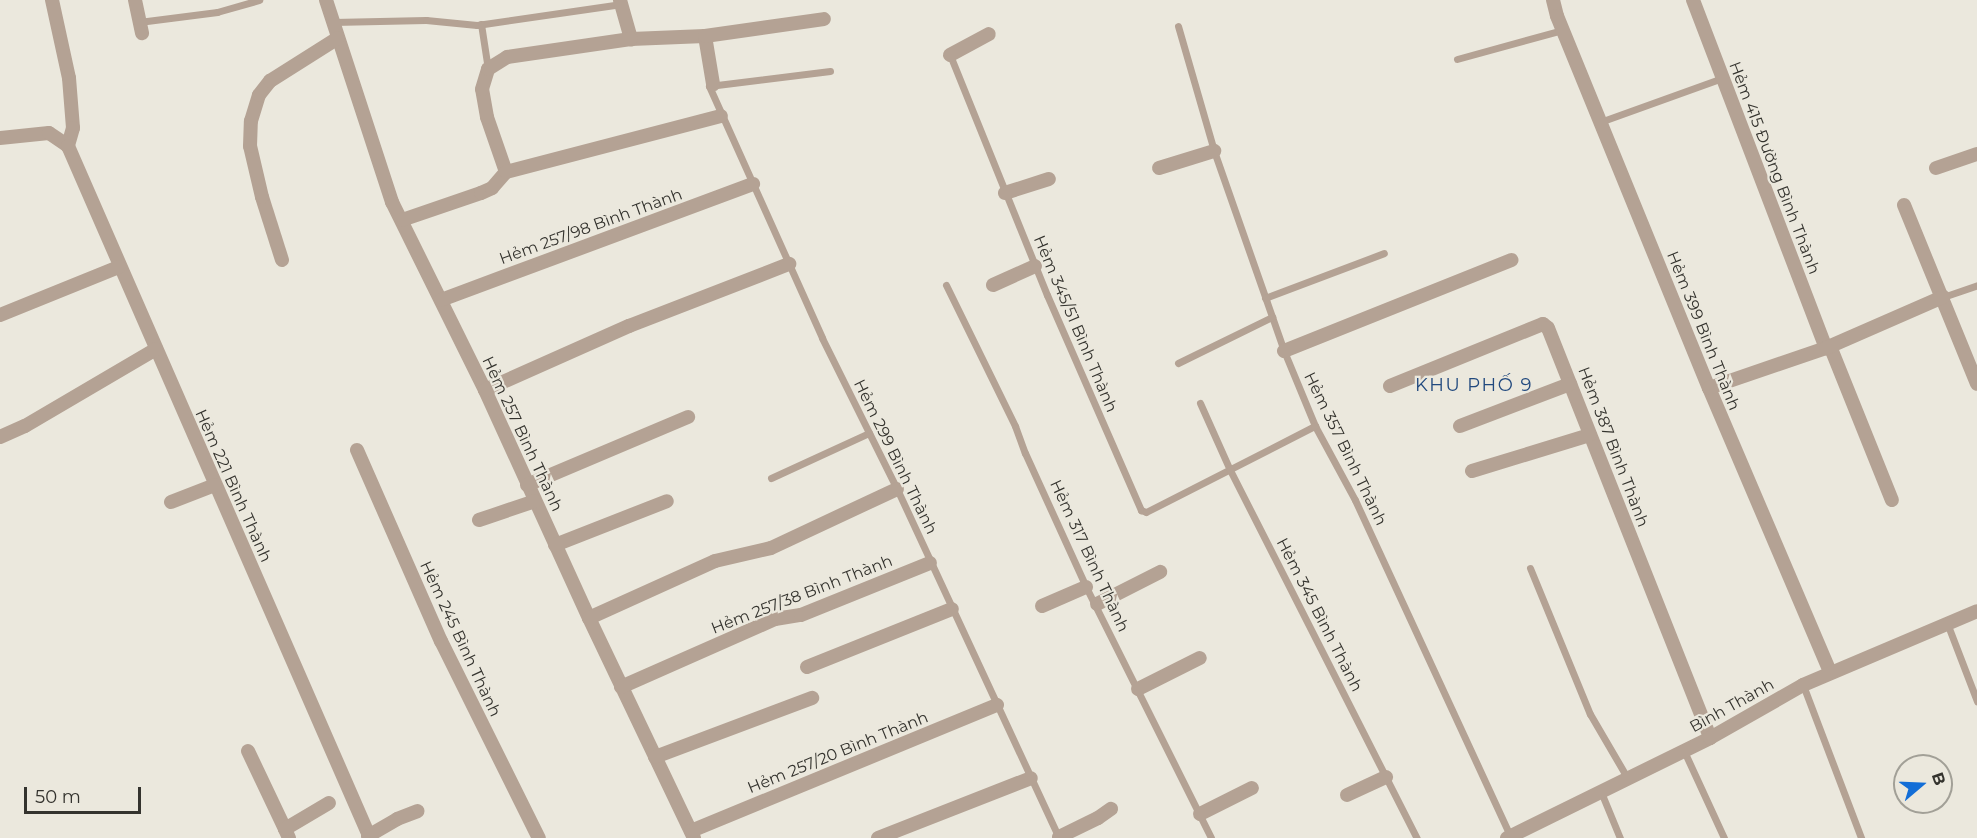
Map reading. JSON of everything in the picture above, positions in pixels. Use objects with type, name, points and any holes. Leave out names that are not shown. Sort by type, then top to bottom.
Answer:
[{"type":"street","points":[[0,138],[49,133],[68,146],[73,128],[69,78],[52,0]]},
{"type":"street","points":[[135,0],[140,28]]},
{"type":"street","name":"Hẻm 257 Bình Thành","points":[[326,0],[392,202],[485,390],[527,485],[692,835]]},
{"type":"street","name":"Hẻm 399 Bình Thành","points":[[1553,0],[1562,30],[1709,388],[1830,672]]},
{"type":"street","name":"Hẻm 415 Đường Bình Thành","points":[[1693,0],[1828,347],[1892,500]]},
{"type":"street","points":[[621,2],[631,39]]},
{"type":"street","points":[[506,172],[487,117],[482,89],[488,69],[507,57],[631,39],[705,36],[824,19]]},
{"type":"street","points":[[950,55],[989,34]]},
{"type":"street","points":[[705,36],[711,85]]},
{"type":"street","points":[[282,260],[262,197],[250,146],[251,121],[259,95],[270,81],[338,38]]},
{"type":"street","points":[[402,220],[482,193],[492,188],[506,172],[721,116]]},
{"type":"street","name":"Hẻm 221 Bình Thành","points":[[68,146],[369,837]]},
{"type":"street","points":[[1159,168],[1214,151]]},
{"type":"street","points":[[1936,168],[1977,154]]},
{"type":"street","points":[[1005,193],[1049,179]]},
{"type":"street","name":"Hẻm 257/98 Bình Thành","points":[[441,300],[753,184]]},
{"type":"street","points":[[1904,205],[1977,384]]},
{"type":"street","points":[[1284,351],[1511,260]]},
{"type":"street","points":[[485,390],[629,326],[789,264]]},
{"type":"street","points":[[993,285],[1035,266]]},
{"type":"street","points":[[0,315],[119,267]]},
{"type":"street","points":[[1709,388],[1828,347],[1942,297]]},
{"type":"street","name":"Hẻm 387 Bình Thành","points":[[1390,386],[1543,324],[1548,328],[1710,738]]},
{"type":"street","points":[[0,437],[25,426],[156,349]]},
{"type":"street","points":[[1460,426],[1570,384]]},
{"type":"street","points":[[527,485],[688,417]]},
{"type":"street","points":[[1472,471],[1590,435]]},
{"type":"street","name":"Hẻm 245 Bình Thành","points":[[357,450],[441,641],[539,838]]},
{"type":"street","points":[[171,502],[215,485]]},
{"type":"street","points":[[589,618],[715,561],[771,548],[897,489]]},
{"type":"street","points":[[479,520],[535,501]]},
{"type":"street","points":[[555,545],[668,501]]},
{"type":"street","name":"Hẻm 257/38 Bình Thành","points":[[621,687],[775,619],[801,615],[930,562]]},
{"type":"street","points":[[1097,604],[1160,572]]},
{"type":"street","points":[[1042,606],[1086,587]]},
{"type":"street","points":[[807,667],[952,609]]},
{"type":"street","name":"Bình Thành","points":[[1510,838],[1710,738],[1803,685],[1977,611]]},
{"type":"street","points":[[1138,689],[1200,658]]},
{"type":"street","points":[[655,757],[812,698]]},
{"type":"street","name":"Hẻm 257/20 Bình Thành","points":[[692,835],[997,705]]},
{"type":"street","points":[[248,751],[287,834],[329,803]]},
{"type":"street","points":[[1347,795],[1386,777]]},
{"type":"street","points":[[878,838],[1031,778]]},
{"type":"street","points":[[1200,814],[1252,788]]},
{"type":"street","points":[[1059,838],[1111,809]]},
{"type":"street","points":[[369,837],[397,819],[418,811]]},
{"type":"lane","points":[[140,28],[217,12],[259,0]]},
{"type":"lane","points":[[333,22],[426,20],[454,25],[481,24],[621,2]]},
{"type":"lane","points":[[481,24],[488,69]]},
{"type":"lane","name":"Hẻm 357 Bình Thành","points":[[1178,26],[1214,151],[1284,351],[1315,426],[1355,500],[1510,838]]},
{"type":"lane","points":[[1457,59],[1562,30]]},
{"type":"lane","name":"Hẻm 345/51 Bình Thành","points":[[950,55],[1035,266],[1141,510],[1146,512],[1230,470]]},
{"type":"lane","points":[[711,85],[830,70]]},
{"type":"lane","points":[[1600,122],[1722,78]]},
{"type":"lane","name":"Hẻm 299 Bình Thành","points":[[711,85],[721,116],[789,264],[897,489],[1059,838]]},
{"type":"lane","points":[[1265,298],[1384,253]]},
{"type":"lane","name":"Hẻm 317 Bình Thành","points":[[946,285],[1015,426],[1086,587],[1097,604],[1211,838]]},
{"type":"lane","points":[[1942,297],[1977,285]]},
{"type":"lane","points":[[1178,363],[1272,317]]},
{"type":"lane","name":"Hẻm 345 Bình Thành","points":[[1200,403],[1230,470],[1417,838]]},
{"type":"lane","points":[[1230,470],[1315,426]]},
{"type":"lane","points":[[771,478],[869,433]]},
{"type":"lane","points":[[1530,568],[1590,714],[1628,779]]},
{"type":"lane","points":[[1947,623],[1977,701]]},
{"type":"lane","points":[[1803,685],[1862,838]]},
{"type":"lane","points":[[1684,751],[1724,838]]},
{"type":"lane","points":[[1601,792],[1620,838]]},
{"type":"district","name":"KHU PHỐ 9","points":[[1474,385]]}]
